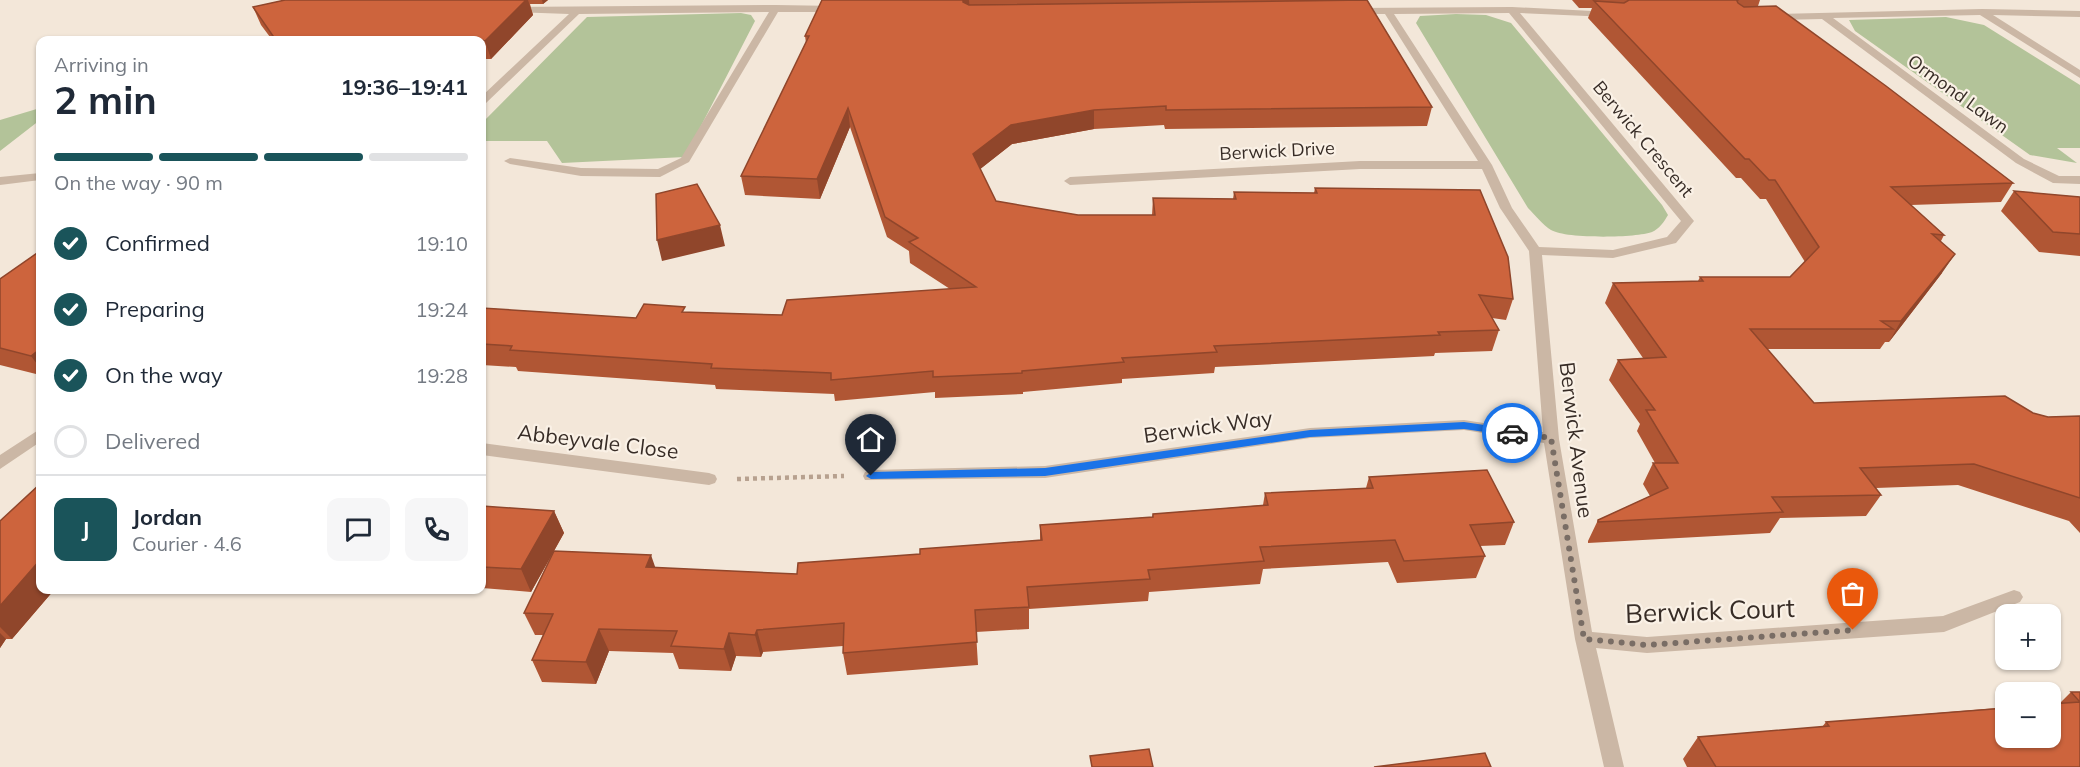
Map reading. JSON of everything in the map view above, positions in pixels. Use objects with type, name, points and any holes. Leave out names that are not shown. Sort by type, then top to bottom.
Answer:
[{"type":"street","points":[[510,161],[581,172],[660,173],[685,160],[776,8]]},
{"type":"street","points":[[506,9],[844,10]]},
{"type":"street","points":[[1340,11],[1512,10],[1618,14]]},
{"type":"street","name":"Berwick Crescent","points":[[1512,10],[1688,221],[1671,240],[1613,254],[1535,251]]},
{"type":"street","points":[[486,97],[576,11]]},
{"type":"street","name":"Berwick Avenue","points":[[1388,11],[1486,165],[1506,208],[1535,251],[1551,438],[1584,639],[1614,767]]},
{"type":"street","points":[[1982,12],[2080,75]]},
{"type":"street","points":[[1758,17],[1982,12],[2080,14]]},
{"type":"street","name":"Ormond Lawn","points":[[1824,16],[2020,161],[2057,180],[2080,180]]},
{"type":"street","name":"Berwick Drive","points":[[1070,181],[1360,165],[1486,165]]},
{"type":"street","points":[[0,181],[36,177]]},
{"type":"street","name":"Berwick Way","points":[[871,476],[1045,472],[1310,433],[1464,425],[1551,438]]},
{"type":"street","points":[[0,463],[36,437]]},
{"type":"street","name":"Abbeyvale Close","points":[[486,450],[710,478]]},
{"type":"street","name":"Berwick Court","points":[[1584,639],[1647,645],[1944,624],[2013,597]]},
{"type":"path","points":[[710,478],[871,476]]},
{"type":"green space","points":[[741,13],[751,15],[755,21],[685,157],[562,163],[547,141],[486,141],[486,119],[587,17]]},
{"type":"green space","points":[[1486,15],[1511,23],[1662,205],[1668,215],[1659,227],[1644,234],[1585,236],[1559,233],[1551,230],[1539,220],[1528,208],[1416,23],[1420,16]]},
{"type":"green space","points":[[1946,17],[1984,25],[2080,85],[2080,148],[2057,148],[2077,163],[2030,155],[1855,31],[1849,20]]},
{"type":"green space","points":[[36,109],[36,123],[0,151],[0,120]]},
{"type":"building","points":[[285,0],[526,0],[486,40],[486,36],[273,36],[253,7]]},
{"type":"building","points":[[822,0],[963,0],[969,5],[1367,0],[1432,107],[1166,110],[1166,106],[1094,110],[1011,125],[973,154],[996,201],[1078,215],[1155,215],[1153,198],[1236,199],[1234,192],[1317,193],[1315,188],[1480,190],[1508,257],[1513,299],[1479,295],[1499,330],[1214,346],[1217,352],[1122,358],[1124,362],[1022,371],[1022,373],[933,377],[933,371],[831,380],[831,373],[711,368],[712,364],[510,350],[512,346],[486,344],[486,308],[636,318],[644,304],[685,307],[682,312],[782,315],[787,300],[976,287],[909,242],[918,238],[885,217],[848,108],[817,179],[741,176],[809,36],[805,36]]},
{"type":"building","points":[[1629,0],[1738,0],[1738,3],[1744,7],[1776,6],[2013,183],[1891,187],[1944,235],[1932,234],[1955,254],[1901,321],[1881,321],[1893,329],[1750,329],[1814,403],[2005,396],[2033,413],[2048,417],[2080,416],[2080,498],[1974,464],[1860,468],[1881,495],[1772,497],[1783,512],[1598,522],[1668,488],[1653,463],[1678,463],[1646,410],[1655,410],[1618,360],[1666,357],[1613,283],[1703,281],[1700,277],[1790,277],[1819,247],[1775,180],[1769,180],[1749,159],[1745,159],[1594,1],[1624,3]]},
{"type":"building","points":[[697,184],[720,225],[657,240],[656,194]]},
{"type":"building","points":[[2014,191],[2080,197],[2080,234],[2053,232]]},
{"type":"building","points":[[36,254],[36,352],[31,356],[0,348],[0,279]]},
{"type":"building","points":[[1487,470],[1514,522],[1470,525],[1485,556],[1404,561],[1395,540],[1260,547],[1264,561],[1148,570],[1150,579],[1027,587],[1029,607],[975,610],[977,642],[843,653],[844,623],[757,630],[755,635],[729,633],[724,649],[671,646],[677,631],[599,629],[586,662],[532,660],[553,614],[524,613],[554,551],[651,555],[646,567],[797,574],[798,563],[920,554],[920,549],[1042,540],[1040,525],[1153,517],[1153,514],[1268,505],[1265,493],[1373,488],[1369,477]]},
{"type":"building","points":[[36,488],[36,565],[0,606],[0,521]]},
{"type":"building","points":[[486,506],[554,511],[521,569],[486,567]]},
{"type":"building","points":[[2071,692],[2080,692],[2080,702]]},
{"type":"building","points":[[2080,702],[2080,767],[1716,767],[1698,737],[1829,726],[1826,722],[1995,709],[1995,748],[2061,748],[2061,703]]},
{"type":"building","points":[[1149,749],[1153,767],[1092,767],[1090,756]]},
{"type":"building","points":[[1485,753],[1491,767],[1374,767]]},
{"type":"way so far","points":[[1512,433],[1551,438],[1584,639],[1647,645],[1853,630]]},
{"type":"route","points":[[871,476],[1045,472],[1310,433],[1464,425],[1512,433]]}]
